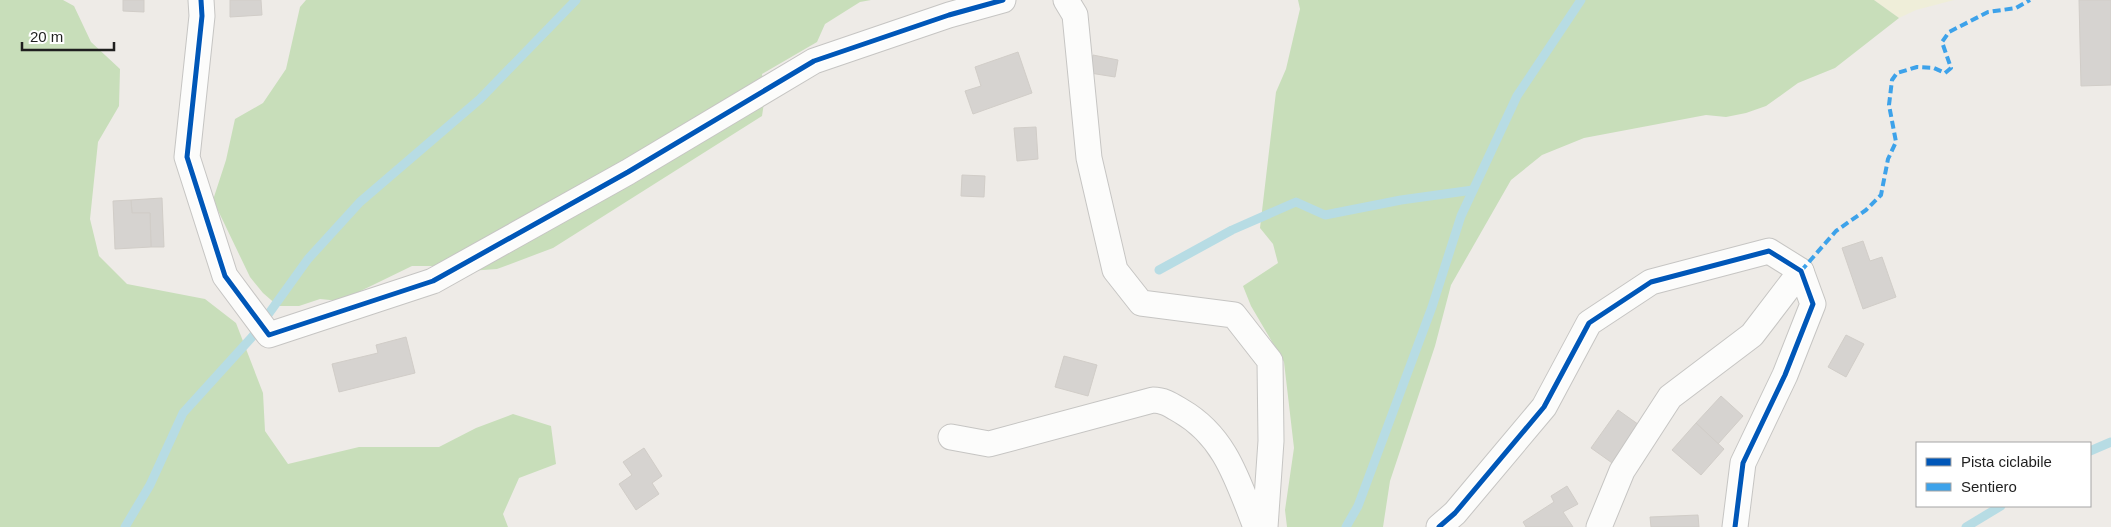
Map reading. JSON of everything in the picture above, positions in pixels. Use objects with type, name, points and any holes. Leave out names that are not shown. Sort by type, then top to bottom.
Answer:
[{"type":"street","points":[[201,0],[202,16],[188,157],[225,276],[269,335],[433,281],[628,172],[814,61],[1002,0]]},
{"type":"street","points":[[1066,0],[1075,16],[1089,158],[1115,270],[1141,302],[1234,315],[1270,361],[1271,441],[1265,527]]},
{"type":"street","points":[[1439,527],[1455,513],[1544,407],[1589,323],[1651,282],[1769,251],[1801,271],[1813,304],[1785,375],[1743,463],[1735,527]]},
{"type":"street","points":[[1599,527],[1622,471],[1670,397],[1752,335],[1801,271]]},
{"type":"street","points":[[951,437],[989,444],[1153,400],[1163,400],[1197,420],[1228,457],[1256,527]]},
{"type":"green space","points":[[0,0],[63,0],[74,6],[91,42],[120,69],[119,106],[98,142],[90,219],[99,256],[127,284],[205,299],[236,323],[263,393],[265,431],[288,464],[359,447],[439,447],[476,428],[513,414],[551,426],[556,464],[519,478],[503,514],[508,527],[0,527]]},
{"type":"green space","points":[[306,0],[871,0],[860,2],[825,24],[817,42],[762,74],[765,96],[762,116],[553,248],[497,269],[455,272],[434,266],[412,266],[340,301],[320,299],[299,306],[278,306],[263,293],[250,277],[213,200],[226,160],[235,119],[263,103],[286,69],[300,7]]},
{"type":"green space","points":[[1298,0],[1874,0],[1899,18],[1835,68],[1798,83],[1766,106],[1726,117],[1706,115],[1584,138],[1542,155],[1511,180],[1451,285],[1435,346],[1390,481],[1383,527],[1287,527],[1285,510],[1294,448],[1284,362],[1251,306],[1243,286],[1278,263],[1273,244],[1260,228],[1276,92],[1286,69],[1300,9]]},
{"type":"green space","points":[[1874,0],[1954,0],[1916,10],[1899,18]]},
{"type":"building","points":[[123,0],[144,0],[144,12],[123,11]]},
{"type":"building","points":[[230,0],[261,0],[262,15],[230,17]]},
{"type":"building","points":[[2079,0],[2111,0],[2111,85],[2081,86]]},
{"type":"building","points":[[1018,52],[1032,93],[973,114],[965,91],[981,86],[975,67]]},
{"type":"building","points":[[1093,55],[1118,60],[1115,77],[1090,73]]},
{"type":"building","points":[[1036,127],[1038,159],[1017,161],[1014,128]]},
{"type":"building","points":[[962,175],[985,176],[984,197],[961,196]]},
{"type":"building","points":[[162,198],[164,247],[151,247],[150,213],[132,213],[131,200]]},
{"type":"building","points":[[131,200],[132,213],[150,213],[151,247],[115,249],[113,201]]},
{"type":"building","points":[[1863,241],[1870,261],[1882,257],[1896,297],[1863,309],[1842,248]]},
{"type":"building","points":[[1846,335],[1864,344],[1846,377],[1828,367]]},
{"type":"building","points":[[406,337],[415,373],[339,392],[332,364],[378,353],[376,345]]},
{"type":"building","points":[[1064,356],[1097,365],[1088,396],[1055,387]]},
{"type":"building","points":[[1721,396],[1743,416],[1718,444],[1696,423]]},
{"type":"building","points":[[1618,410],[1642,427],[1615,465],[1591,448]]},
{"type":"building","points":[[1696,423],[1724,449],[1701,475],[1672,450]]},
{"type":"building","points":[[644,448],[662,476],[652,483],[659,494],[636,510],[619,484],[632,475],[623,462]]},
{"type":"building","points":[[1567,486],[1578,504],[1563,512],[1573,527],[1526,527],[1523,522],[1554,502],[1551,496]]},
{"type":"building","points":[[1698,515],[1699,527],[1651,527],[1650,517]]},
{"type":"waterway","points":[[125,527],[150,485],[183,413],[252,337],[308,259],[360,202],[480,99],[576,0]]},
{"type":"waterway","points":[[1346,527],[1358,506],[1432,307],[1461,216],[1517,96],[1581,0]]},
{"type":"waterway","points":[[1159,270],[1232,230],[1296,202],[1325,215],[1401,200],[1473,190]]},
{"type":"waterway","points":[[2091,451],[2111,442]]},
{"type":"waterway","points":[[1966,527],[1999,507]]},
{"type":"marked path","points":[[1801,271],[1836,231],[1866,210],[1881,195],[1888,159],[1896,142],[1889,105],[1892,80],[1897,73],[1917,67],[1934,68],[1945,73],[1951,68],[1942,42],[1949,32],[1988,12],[2016,8],[2030,0]]},
{"type":"cycle path","points":[[201,0],[202,16],[187,157],[225,276],[269,335],[433,281],[628,172],[814,61],[949,15],[1003,0]]},
{"type":"cycle path","points":[[1439,527],[1455,513],[1544,407],[1589,323],[1651,282],[1769,251],[1801,271],[1813,304],[1785,375],[1743,463],[1735,527]]}]
